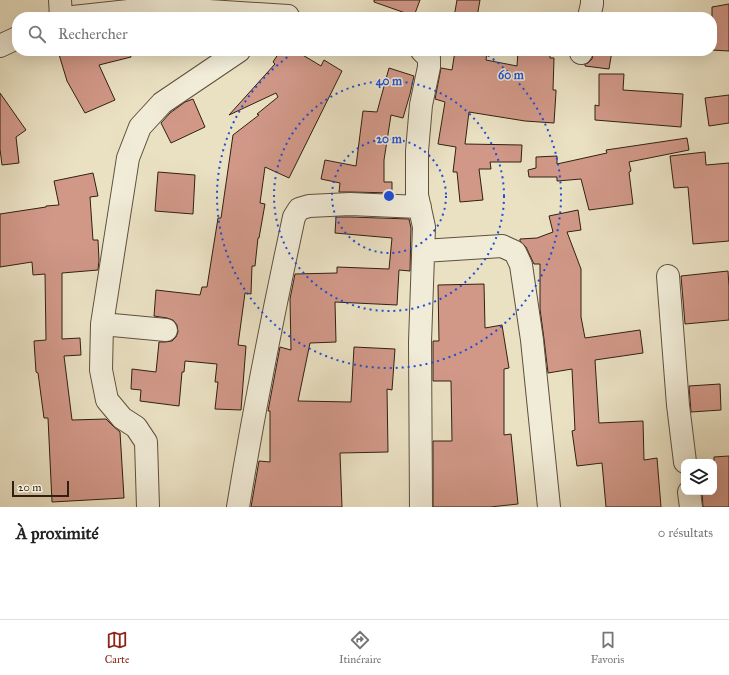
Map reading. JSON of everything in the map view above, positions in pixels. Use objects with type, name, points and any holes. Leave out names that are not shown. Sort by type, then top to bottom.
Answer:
[{"type":"street","points":[[60,0],[61,12]]},
{"type":"street","points":[[591,12],[592,0]]},
{"type":"street","points":[[119,12],[137,10],[291,12]]},
{"type":"street","points":[[0,46],[12,40]]},
{"type":"street","points":[[148,507],[146,442],[136,427],[122,418],[107,400],[101,370],[102,324],[128,158],[140,127],[162,103],[231,56]]},
{"type":"street","points":[[422,507],[420,342],[424,227],[417,195],[417,151],[421,105],[429,67],[429,58],[427,56]]},
{"type":"street","points":[[238,507],[270,332],[294,217],[299,209],[309,206],[350,204],[409,207],[420,206]]},
{"type":"street","points":[[423,251],[502,246],[515,252],[521,265],[532,340],[549,507]]},
{"type":"street","points":[[668,276],[678,405],[685,459]]},
{"type":"street","points":[[102,324],[166,330]]},
{"type":"street","points":[[689,495],[690,507]]},
{"type":"building","points":[[374,0],[420,0],[416,12],[403,12],[374,2]]},
{"type":"building","points":[[457,0],[480,0],[478,12],[455,12]]},
{"type":"building","points":[[729,4],[729,51],[717,50],[717,12],[712,12],[712,7]]},
{"type":"building","points":[[60,56],[131,56],[99,65],[115,100],[85,113],[67,81]]},
{"type":"building","points":[[277,56],[304,56],[321,66],[324,60],[342,71],[289,178],[265,167],[260,203],[265,204],[258,238],[255,266],[252,266],[251,294],[245,293],[238,345],[246,346],[241,410],[215,409],[218,382],[215,382],[217,364],[185,361],[184,372],[182,372],[179,406],[140,401],[141,390],[131,389],[132,369],[156,372],[159,342],[172,341],[178,332],[177,325],[173,320],[154,316],[156,290],[200,295],[202,287],[207,287],[218,218],[221,218],[233,135],[259,115],[257,114],[278,97],[276,93],[229,115],[275,64],[273,62]]},
{"type":"building","points":[[454,56],[486,56],[486,60],[517,66],[518,56],[550,56],[550,58],[554,58],[553,90],[556,90],[556,92],[554,123],[525,121],[469,112],[465,144],[522,145],[521,162],[490,162],[491,169],[479,169],[483,200],[460,202],[457,172],[453,172],[456,147],[438,144],[445,102],[435,99],[441,68],[452,70]]},
{"type":"building","points":[[593,56],[611,56],[609,69],[585,66],[585,64],[592,59]]},
{"type":"building","points":[[389,68],[414,76],[403,118],[391,115],[384,160],[384,182],[392,182],[392,193],[339,192],[340,183],[321,179],[325,160],[356,166],[363,111],[377,112]]},
{"type":"building","points":[[599,74],[624,74],[623,90],[683,94],[681,127],[595,120],[595,105],[599,106]]},
{"type":"building","points":[[0,93],[26,130],[16,137],[19,163],[2,165],[0,149]]},
{"type":"building","points":[[729,95],[729,123],[709,126],[705,98]]},
{"type":"building","points":[[193,99],[205,127],[171,143],[161,123],[170,113],[185,102]]},
{"type":"building","points":[[687,138],[689,150],[629,162],[633,204],[589,210],[581,179],[557,181],[557,177],[529,177],[528,170],[536,168],[536,157],[557,156],[557,164],[607,153],[606,150]]},
{"type":"building","points":[[705,152],[706,165],[729,163],[729,241],[693,244],[688,187],[674,188],[670,156]]},
{"type":"building","points":[[158,172],[195,175],[193,214],[155,211]]},
{"type":"building","points":[[93,173],[98,196],[90,197],[93,240],[98,240],[98,270],[62,273],[62,339],[80,338],[81,355],[64,356],[72,420],[106,419],[120,432],[124,498],[52,502],[48,418],[44,418],[38,373],[36,372],[34,341],[46,340],[45,274],[33,275],[32,262],[0,267],[0,214],[59,205],[54,181]]},
{"type":"building","points":[[578,210],[581,230],[567,232],[581,269],[581,317],[585,338],[640,330],[643,353],[595,360],[599,423],[643,421],[644,460],[657,458],[661,507],[606,507],[602,463],[577,466],[572,431],[575,430],[572,369],[548,373],[540,309],[540,264],[534,264],[526,247],[520,239],[537,238],[553,232],[549,216]]},
{"type":"building","points":[[336,217],[409,219],[411,228],[410,271],[399,270],[397,305],[335,302],[336,342],[310,343],[298,401],[351,402],[354,347],[395,349],[392,390],[387,389],[388,452],[340,453],[342,507],[251,507],[259,461],[270,462],[270,411],[268,411],[280,347],[291,350],[290,299],[295,274],[337,273],[337,267],[389,269],[392,238],[335,233]]},
{"type":"building","points":[[728,271],[729,320],[685,324],[681,276]]},
{"type":"building","points":[[484,284],[485,328],[502,325],[509,368],[504,369],[504,435],[511,434],[518,504],[490,507],[433,507],[433,441],[452,441],[451,381],[433,381],[433,341],[439,341],[438,285]]},
{"type":"building","points":[[720,384],[721,410],[691,412],[689,386]]},
{"type":"building","points":[[729,456],[729,507],[703,507],[702,495],[717,495],[717,459],[714,459],[714,457]]}]
